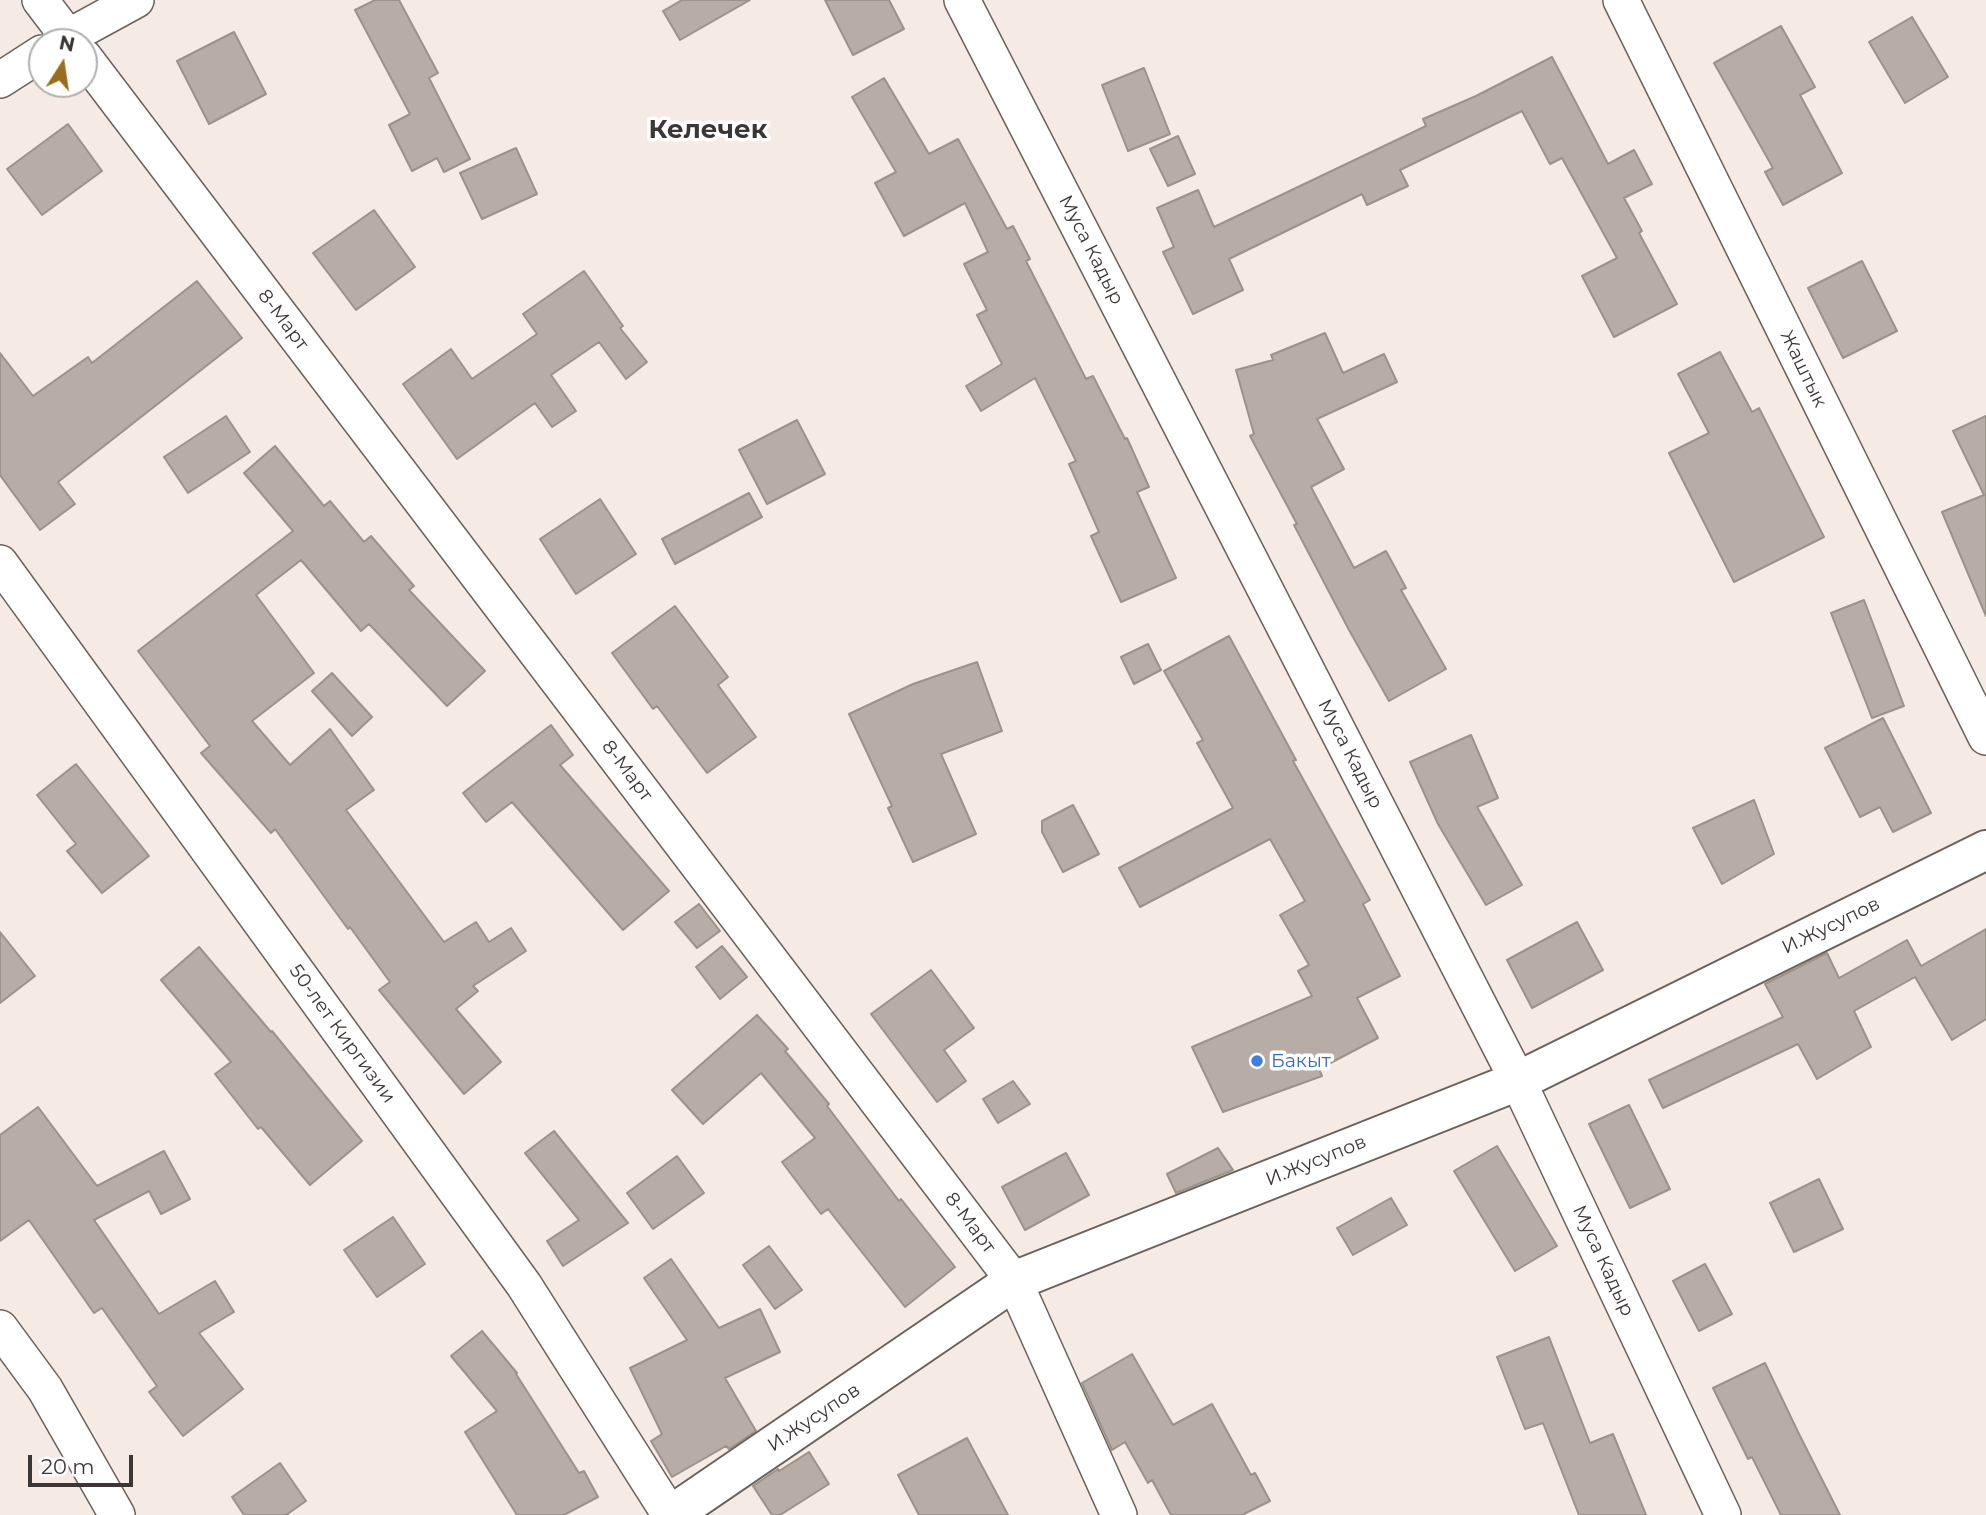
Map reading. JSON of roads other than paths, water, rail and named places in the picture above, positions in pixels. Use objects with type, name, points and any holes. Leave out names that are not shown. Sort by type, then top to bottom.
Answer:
[{"type":"street","name":"8-Март","points":[[40,0],[55,28]]},
{"type":"street","points":[[93,28],[136,0]]},
{"type":"street","name":"Муса Кадыр","points":[[962,0],[1518,1081],[1723,1515]]},
{"type":"street","name":"Жаштык","points":[[1621,0],[1986,737]]},
{"type":"street","points":[[0,80],[28,65]]},
{"type":"street","name":"8-Март","points":[[98,89],[1014,1281],[1119,1515]]},
{"type":"street","name":"50-лет Киргизии","points":[[0,564],[524,1285],[671,1515]]},
{"type":"street","name":"И.Жусупов","points":[[671,1515],[1014,1281],[1518,1081],[1986,850]]},
{"type":"street","points":[[0,1328],[45,1389],[117,1515]]},
{"type":"place","name":"Бакыт","points":[[1257,1061]]},
{"type":"district","name":"Келечек","points":[[708,130]]}]
